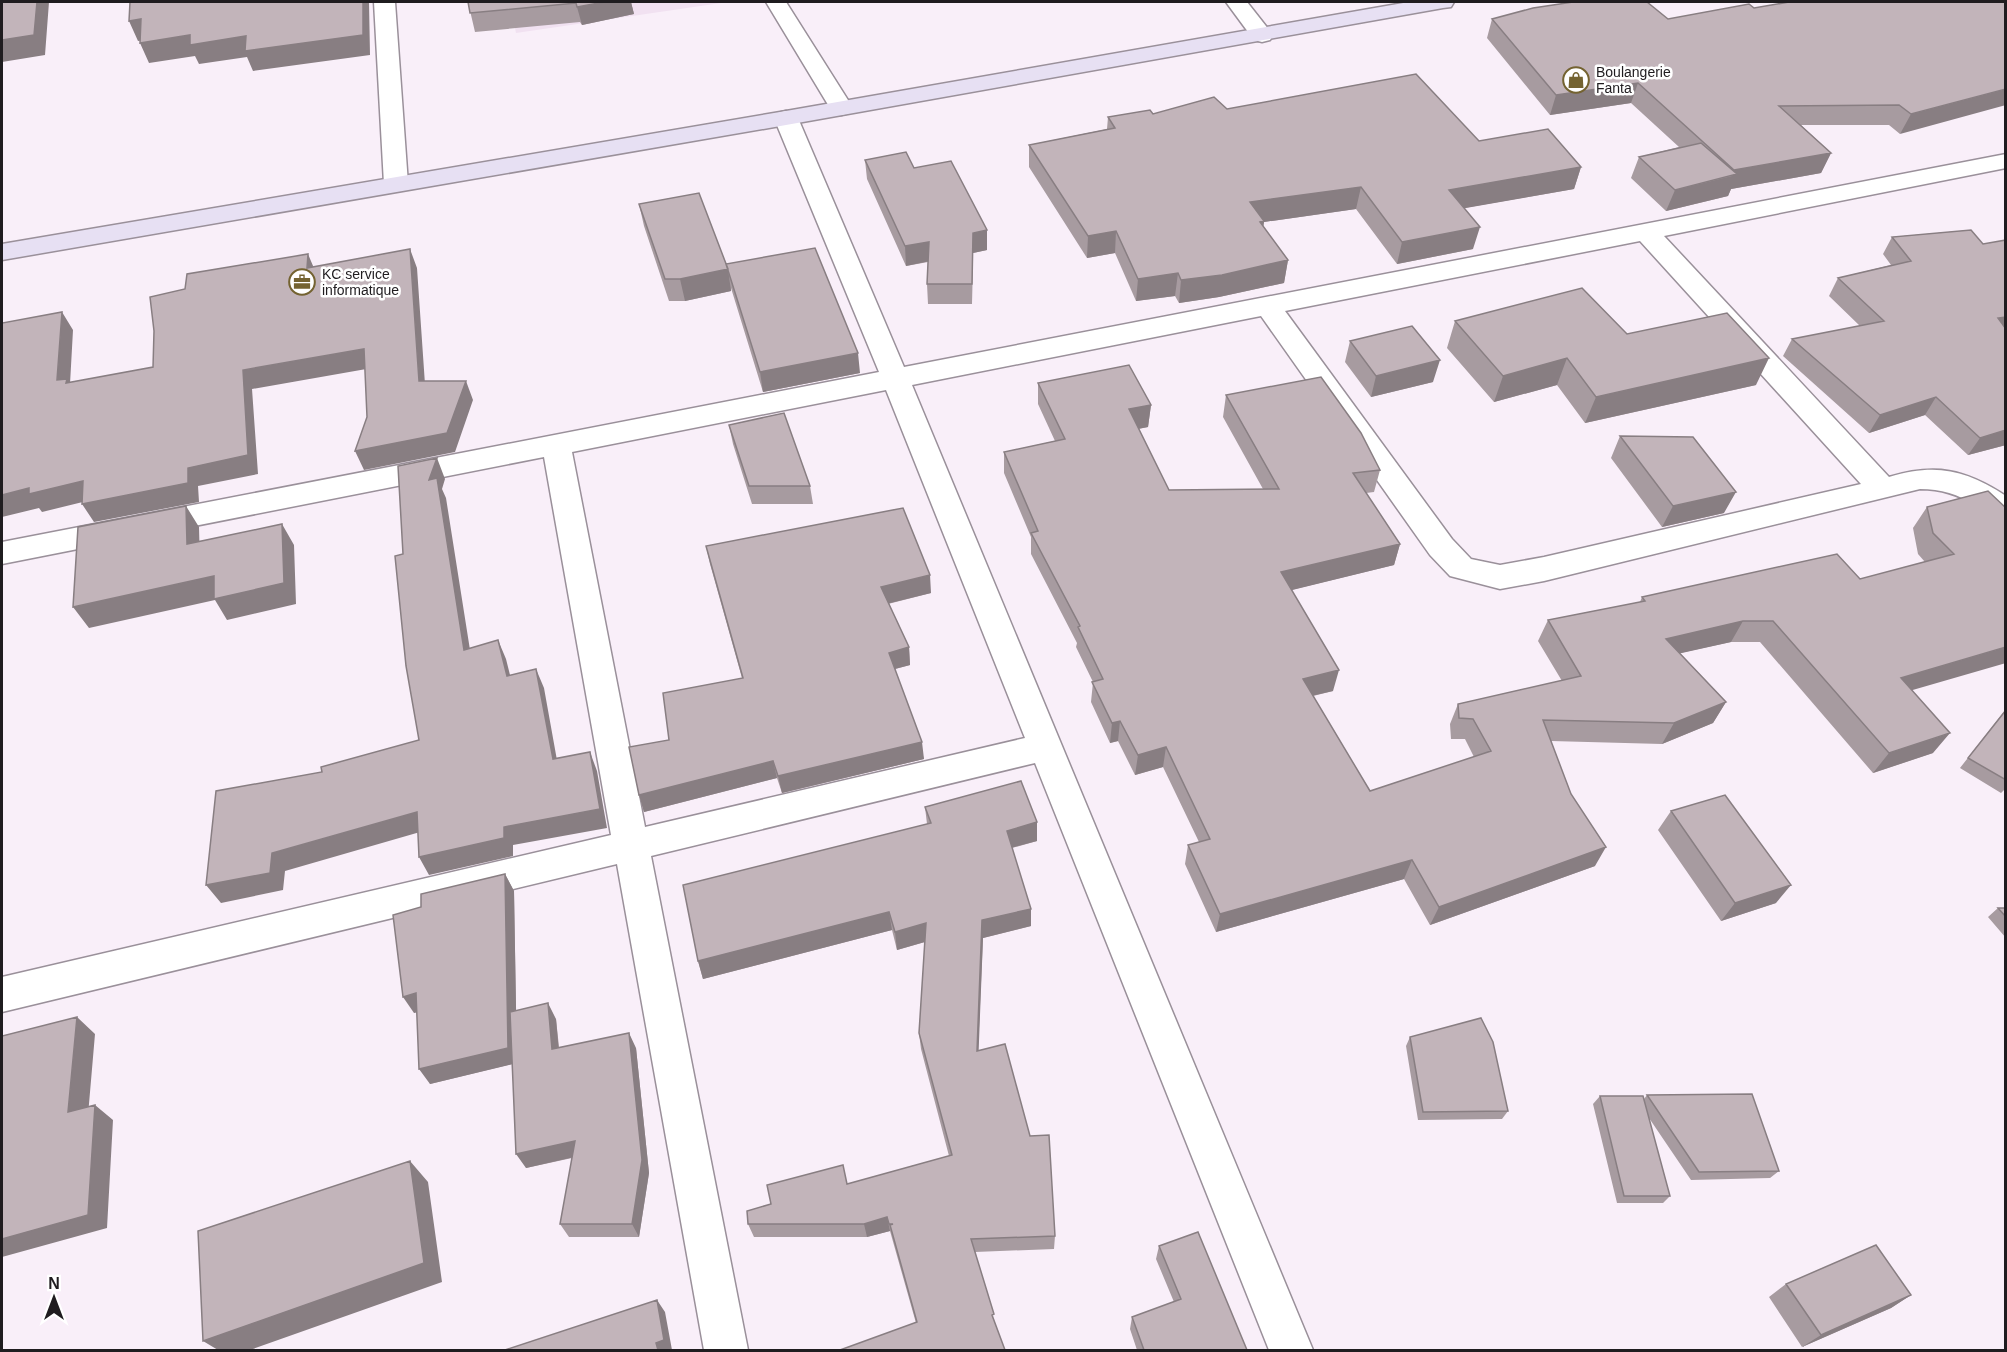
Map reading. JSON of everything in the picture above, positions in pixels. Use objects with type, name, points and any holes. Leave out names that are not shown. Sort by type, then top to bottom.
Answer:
[{"type":"street","points":[[384,2],[396,184]]},
{"type":"street","points":[[776,2],[841,108]]},
{"type":"street","points":[[1236,2],[1262,35]]},
{"type":"street","points":[[2,252],[786,118],[1443,2]]},
{"type":"street","points":[[786,118],[895,378],[1292,1350]]},
{"type":"street","points":[[2,553],[2006,161]]},
{"type":"street","points":[[1646,232],[1883,489]]},
{"type":"street","points":[[1268,306],[1440,547],[1461,568],[1500,577],[1544,569],[1921,479],[1974,489],[2006,512]]},
{"type":"street","points":[[556,445],[726,1350]]},
{"type":"street","points":[[1974,489],[2006,482]]},
{"type":"street","points":[[2,995],[1045,747]]},
{"type":"shaded area","points":[[510,2],[728,2],[516,33]]},
{"type":"building","points":[[2,2],[37,2],[34,35],[2,40]]},
{"type":"building","points":[[130,2],[363,2],[363,35],[245,51],[246,36],[190,45],[190,35],[140,43],[141,19],[129,21]]},
{"type":"building","points":[[468,2],[604,2],[577,7],[576,3],[470,13]]},
{"type":"building","points":[[1573,2],[1647,2],[1668,19],[1749,4],[1754,8],[1789,2],[2006,2],[2006,89],[1911,114],[1899,105],[1779,106],[1831,153],[1734,170],[1638,83],[1556,95],[1492,19],[1533,8]]},
{"type":"building","points":[[1416,74],[1479,141],[1548,129],[1581,167],[1449,190],[1480,227],[1402,242],[1361,187],[1250,202],[1264,221],[1260,222],[1288,260],[1222,275],[1181,280],[1178,273],[1138,279],[1116,231],[1088,236],[1029,145],[1115,128],[1108,117],[1150,110],[1153,114],[1214,97],[1227,109]]},
{"type":"building","points":[[1701,143],[1737,174],[1675,190],[1639,157]]},
{"type":"building","points":[[906,152],[914,168],[951,161],[987,230],[973,233],[972,284],[927,284],[929,242],[905,246],[865,160]]},
{"type":"building","points":[[699,193],[728,269],[680,279],[665,279],[639,204]]},
{"type":"building","points":[[1971,230],[1983,244],[2006,240],[2006,317],[1998,318],[2006,329],[2006,430],[1980,438],[1936,397],[1880,415],[1792,339],[1884,321],[1838,278],[1911,261],[1892,237]]},
{"type":"building","points":[[815,248],[858,353],[760,372],[726,264]]},
{"type":"building","points":[[410,249],[419,381],[466,381],[447,433],[355,451],[367,417],[364,349],[243,370],[248,455],[188,468],[188,483],[82,504],[83,481],[29,494],[29,488],[2,495],[2,323],[62,312],[57,380],[67,379],[66,383],[153,367],[154,331],[150,297],[185,289],[187,274],[308,254],[307,268]]},
{"type":"building","points":[[1582,288],[1627,334],[1727,313],[1769,358],[1596,397],[1567,358],[1503,376],[1455,321]]},
{"type":"building","points":[[1412,326],[1440,360],[1376,376],[1350,341]]},
{"type":"building","points":[[1129,365],[1151,405],[1129,409],[1169,490],[1279,489],[1226,395],[1321,377],[1361,433],[1380,470],[1353,473],[1400,544],[1281,572],[1339,670],[1303,679],[1370,791],[1491,751],[1473,719],[1459,718],[1458,704],[1581,676],[1548,620],[1645,601],[1642,597],[1837,554],[1860,579],[1954,554],[1933,533],[1927,507],[1988,491],[2006,508],[2006,647],[1901,678],[1950,733],[1889,753],[1773,621],[1743,621],[1666,639],[1726,702],[1674,723],[1543,720],[1571,794],[1606,847],[1439,907],[1412,860],[1220,914],[1188,845],[1210,839],[1166,747],[1138,755],[1120,721],[1112,723],[1092,682],[1103,679],[1078,627],[1080,626],[1031,533],[1038,531],[1004,452],[1065,439],[1038,383]]},
{"type":"building","points":[[784,413],[810,486],[749,486],[729,425]]},
{"type":"building","points":[[1620,436],[1693,437],[1736,492],[1673,506]]},
{"type":"building","points":[[437,458],[429,480],[437,478],[464,650],[498,640],[507,676],[536,669],[553,759],[590,752],[600,809],[504,827],[504,838],[419,857],[417,812],[272,853],[270,873],[206,885],[216,791],[322,772],[321,767],[419,740],[406,666],[395,556],[403,554],[398,466]]},
{"type":"building","points":[[186,506],[187,544],[282,524],[284,583],[214,599],[214,576],[73,607],[78,527]]},
{"type":"building","points":[[903,508],[930,575],[881,587],[909,647],[889,653],[922,742],[778,776],[773,761],[639,795],[629,747],[669,740],[663,693],[743,678],[706,546]]},
{"type":"building","points":[[2006,710],[2006,780],[1968,758]]},
{"type":"building","points":[[1021,781],[1037,822],[1007,831],[1031,909],[982,920],[977,1051],[1005,1044],[1030,1136],[1049,1135],[1055,1236],[971,1239],[994,1314],[992,1315],[1005,1350],[840,1350],[917,1322],[890,1225],[893,1224],[889,1224],[887,1217],[864,1224],[748,1224],[747,1211],[771,1204],[767,1185],[843,1165],[847,1184],[952,1155],[919,1033],[926,923],[895,932],[889,912],[698,961],[683,885],[931,823],[925,807]]},
{"type":"building","points":[[1725,795],[1791,885],[1735,903],[1671,811]]},
{"type":"building","points":[[505,874],[508,1048],[419,1069],[416,993],[403,997],[393,915],[421,907],[421,894]]},
{"type":"building","points":[[1998,908],[2006,908],[2006,917]]},
{"type":"building","points":[[548,1003],[552,1049],[629,1033],[642,1160],[632,1224],[560,1224],[575,1141],[516,1154],[510,1012]]},
{"type":"building","points":[[77,1017],[68,1112],[95,1105],[88,1215],[2,1239],[2,1036]]},
{"type":"building","points":[[1481,1018],[1493,1042],[1508,1111],[1423,1112],[1410,1037]]},
{"type":"building","points":[[1752,1094],[1779,1171],[1699,1172],[1647,1095]]},
{"type":"building","points":[[1600,1096],[1643,1096],[1670,1196],[1624,1196]]},
{"type":"building","points":[[410,1161],[424,1263],[203,1341],[198,1231]]},
{"type":"building","points":[[1198,1232],[1247,1350],[1144,1350],[1132,1317],[1181,1299],[1159,1246]]},
{"type":"building","points":[[1876,1245],[1911,1295],[1821,1335],[1786,1284]]},
{"type":"building","points":[[657,1300],[664,1340],[656,1343],[658,1350],[505,1350]]},
{"type":"place","name":"Boulangerie Fanta","points":[[1576,80]]},
{"type":"place","name":"KC service informatique","points":[[302,282]]}]
